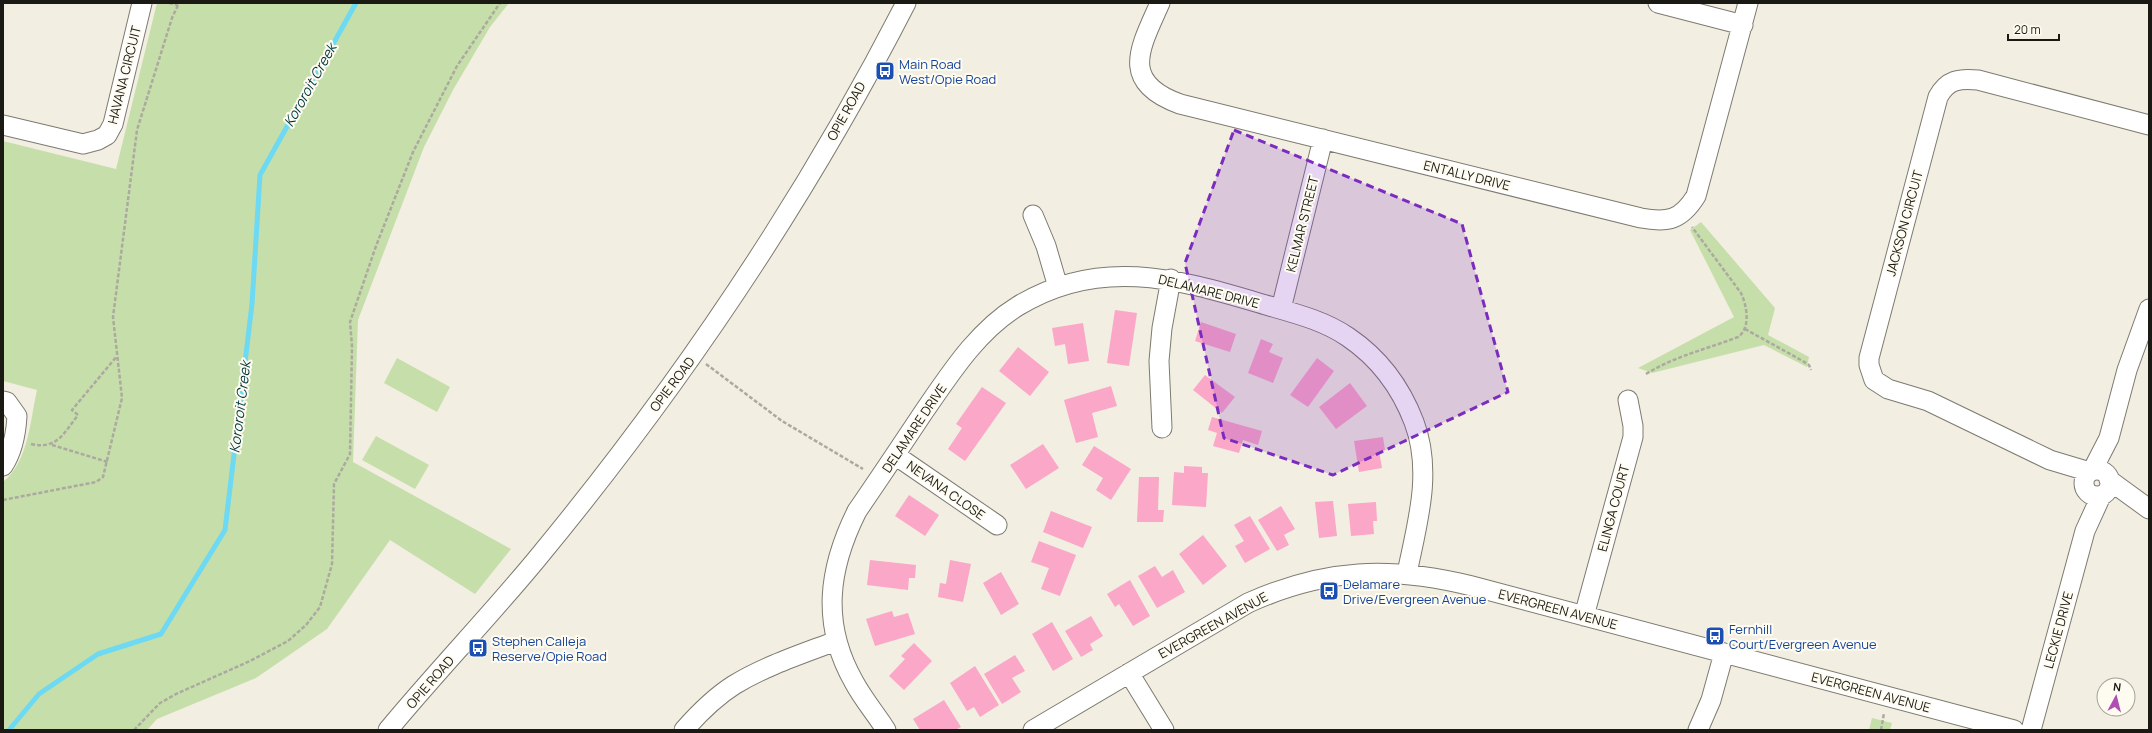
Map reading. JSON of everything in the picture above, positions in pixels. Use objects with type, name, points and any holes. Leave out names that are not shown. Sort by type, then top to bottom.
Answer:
[{"type":"street","name":"HAVANA CIRCUIT","points":[[3,125],[83,144],[98,140],[107,135],[113,124],[142,3]]},
{"type":"street","name":"OPIE ROAD","points":[[388,730],[539,556],[694,355],[746,278],[808,177],[841,122],[906,3]]},
{"type":"street","name":"ENTALLY DRIVE","points":[[1160,3],[1142,42],[1139,58],[1144,80],[1155,92],[1180,104],[1641,218],[1667,221],[1675,218],[1696,196],[1748,3]]},
{"type":"street","points":[[1658,3],[1743,25]]},
{"type":"street","name":"JACKSON CIRCUIT","points":[[2147,508],[1928,402],[1888,389],[1874,380],[1869,362],[1871,349],[1938,97],[1942,88],[1958,79],[1978,80],[2149,125]]},
{"type":"street","name":"KELMAR STREET","points":[[1281,309],[1323,139]]},
{"type":"street","points":[[1033,215],[1046,246],[1058,288]]},
{"type":"street","name":"DELAMARE DRIVE","points":[[886,730],[854,683],[836,641],[832,590],[836,564],[843,538],[857,511],[968,350],[993,325],[1018,306],[1058,288],[1089,278],[1117,275],[1171,279],[1281,309],[1332,327],[1349,338],[1383,368],[1396,385],[1406,404],[1415,425],[1422,455],[1422,499],[1407,573]]},
{"type":"street","points":[[1162,428],[1159,361],[1162,328],[1171,279]]},
{"type":"street","name":"LECKIE DRIVE","points":[[2031,730],[2127,370],[2149,309]]},
{"type":"street","name":"ELINGA COURT","points":[[1584,616],[1632,437],[1633,426],[1628,400]]},
{"type":"street","points":[[3,401],[7,402],[17,416],[10,456],[3,466]]},
{"type":"street","name":"NEVANA CLOSE","points":[[895,455],[997,525]]},
{"type":"street","name":"EVERGREEN AVENUE","points":[[1033,730],[1223,616],[1273,591],[1308,581],[1340,575],[1374,572],[1407,573],[1444,579],[2014,730]]},
{"type":"street","points":[[684,730],[716,699],[735,685],[774,665],[836,641]]},
{"type":"street","points":[[1698,730],[1711,700],[1724,653]]},
{"type":"street","points":[[1129,672],[1164,730]]},
{"type":"path","points":[[3,500],[96,482],[103,477],[108,462],[122,398],[113,317],[137,130],[172,18],[178,4],[169,3]]},
{"type":"path","points":[[134,730],[160,703],[176,694],[250,661],[288,641],[306,626],[320,607],[332,564],[334,484],[350,454],[352,346],[350,322],[376,246],[414,152],[457,66],[500,3]]},
{"type":"path","points":[[1646,374],[1661,365],[1689,353],[1743,334],[1746,316],[1745,302],[1742,293],[1692,226]]},
{"type":"path","points":[[1744,329],[1802,360],[1810,365],[1811,370]]},
{"type":"path","points":[[694,355],[782,421],[863,469]]},
{"type":"path","points":[[14,440],[42,447],[52,444],[59,439],[78,415],[72,410],[117,356]]},
{"type":"path","points":[[52,444],[108,462]]},
{"type":"highlighted area","points":[[1234,130],[1462,224],[1508,392],[1333,475],[1224,438],[1185,263]]},
{"type":"green space","points":[[157,3],[509,3],[490,27],[453,90],[424,147],[358,320],[353,462],[511,549],[475,594],[390,540],[327,629],[256,678],[157,719],[147,730],[3,730],[3,482],[12,473],[23,452],[30,427],[37,390],[3,381],[3,141],[116,169]]},
{"type":"green space","points":[[1701,222],[1775,308],[1768,335],[1809,357],[1807,367],[1764,345],[1652,373],[1638,368],[1734,317],[1690,230]]},
{"type":"green space","points":[[397,358],[450,387],[437,412],[384,383]]},
{"type":"green space","points":[[376,436],[429,465],[415,489],[362,460]]},
{"type":"green space","points":[[1872,718],[1892,723],[1890,730],[1869,730]]},
{"type":"building","points":[[1115,310],[1137,313],[1129,366],[1107,363]]},
{"type":"building","points":[[1201,322],[1236,334],[1230,352],[1195,341]]},
{"type":"building","points":[[1083,323],[1089,361],[1068,364],[1065,344],[1055,346],[1052,328]]},
{"type":"building","points":[[1261,339],[1273,344],[1269,352],[1283,358],[1273,383],[1248,373]]},
{"type":"building","points":[[1018,347],[1049,372],[1030,396],[999,371]]},
{"type":"building","points":[[1317,358],[1334,371],[1308,407],[1290,395]]},
{"type":"building","points":[[1205,375],[1235,397],[1222,413],[1193,390]]},
{"type":"building","points":[[1350,383],[1367,406],[1336,429],[1319,407]]},
{"type":"building","points":[[1111,386],[1117,406],[1092,413],[1098,437],[1076,443],[1064,400]]},
{"type":"building","points":[[982,387],[1006,403],[965,461],[948,449],[962,428],[956,424]]},
{"type":"building","points":[[1212,417],[1262,431],[1258,445],[1243,440],[1239,453],[1213,446],[1217,433],[1208,430]]},
{"type":"building","points":[[1383,437],[1385,450],[1379,451],[1382,468],[1359,472],[1354,441]]},
{"type":"building","points":[[1043,444],[1059,468],[1026,489],[1010,465]]},
{"type":"building","points":[[1094,446],[1131,469],[1111,500],[1096,490],[1103,478],[1082,465]]},
{"type":"building","points":[[1184,466],[1202,467],[1202,473],[1208,473],[1206,507],[1172,505],[1174,472],[1184,473]]},
{"type":"building","points":[[1139,477],[1159,477],[1158,510],[1164,510],[1163,522],[1137,522]]},
{"type":"building","points":[[909,495],[939,515],[925,536],[895,516]]},
{"type":"building","points":[[1333,501],[1337,536],[1319,538],[1315,502]]},
{"type":"building","points":[[1376,502],[1377,521],[1373,521],[1374,534],[1351,536],[1348,504]]},
{"type":"building","points":[[1281,506],[1295,529],[1284,535],[1289,545],[1277,551],[1258,520]]},
{"type":"building","points":[[1051,511],[1092,527],[1083,548],[1043,532]]},
{"type":"building","points":[[1250,516],[1270,549],[1245,563],[1235,546],[1244,541],[1234,525]]},
{"type":"building","points":[[1203,535],[1227,566],[1203,585],[1179,554]]},
{"type":"building","points":[[1039,541],[1076,555],[1060,596],[1041,589],[1049,568],[1031,562]]},
{"type":"building","points":[[870,560],[916,565],[915,578],[909,578],[908,590],[867,585]]},
{"type":"building","points":[[950,560],[971,564],[963,602],[938,597],[940,583],[946,584]]},
{"type":"building","points":[[1155,566],[1162,577],[1173,570],[1185,592],[1157,608],[1138,576]]},
{"type":"building","points":[[1001,572],[1019,604],[1001,615],[983,583]]},
{"type":"building","points":[[1130,580],[1150,616],[1133,626],[1119,604],[1115,607],[1107,594]]},
{"type":"building","points":[[892,611],[894,617],[908,613],[915,634],[875,646],[866,619]]},
{"type":"building","points":[[1091,616],[1103,636],[1090,644],[1093,650],[1081,657],[1065,631]]},
{"type":"building","points":[[1052,622],[1073,659],[1053,671],[1032,634]]},
{"type":"building","points":[[914,643],[932,661],[904,690],[889,676],[905,659],[901,656]]},
{"type":"building","points":[[1015,655],[1025,671],[1012,678],[1021,692],[1002,704],[984,674]]},
{"type":"building","points":[[975,666],[999,705],[980,717],[974,707],[967,711],[950,683]]},
{"type":"building","points":[[944,700],[961,727],[955,730],[920,730],[913,719]]},
{"type":"waterway","name":"Kororoit Creek","points":[[9,730],[39,694],[98,654],[161,634],[225,530],[252,304],[260,175],[356,3]]},
{"type":"place","name":"Main Road West/Opie Road","points":[[885,71]]},
{"type":"place","name":"Delamare Drive/Evergreen Avenue","points":[[1329,591]]},
{"type":"place","name":"Fernhill Court/Evergreen Avenue","points":[[1715,636]]},
{"type":"place","name":"Stephen Calleja Reserve/Opie Road","points":[[478,648]]}]
